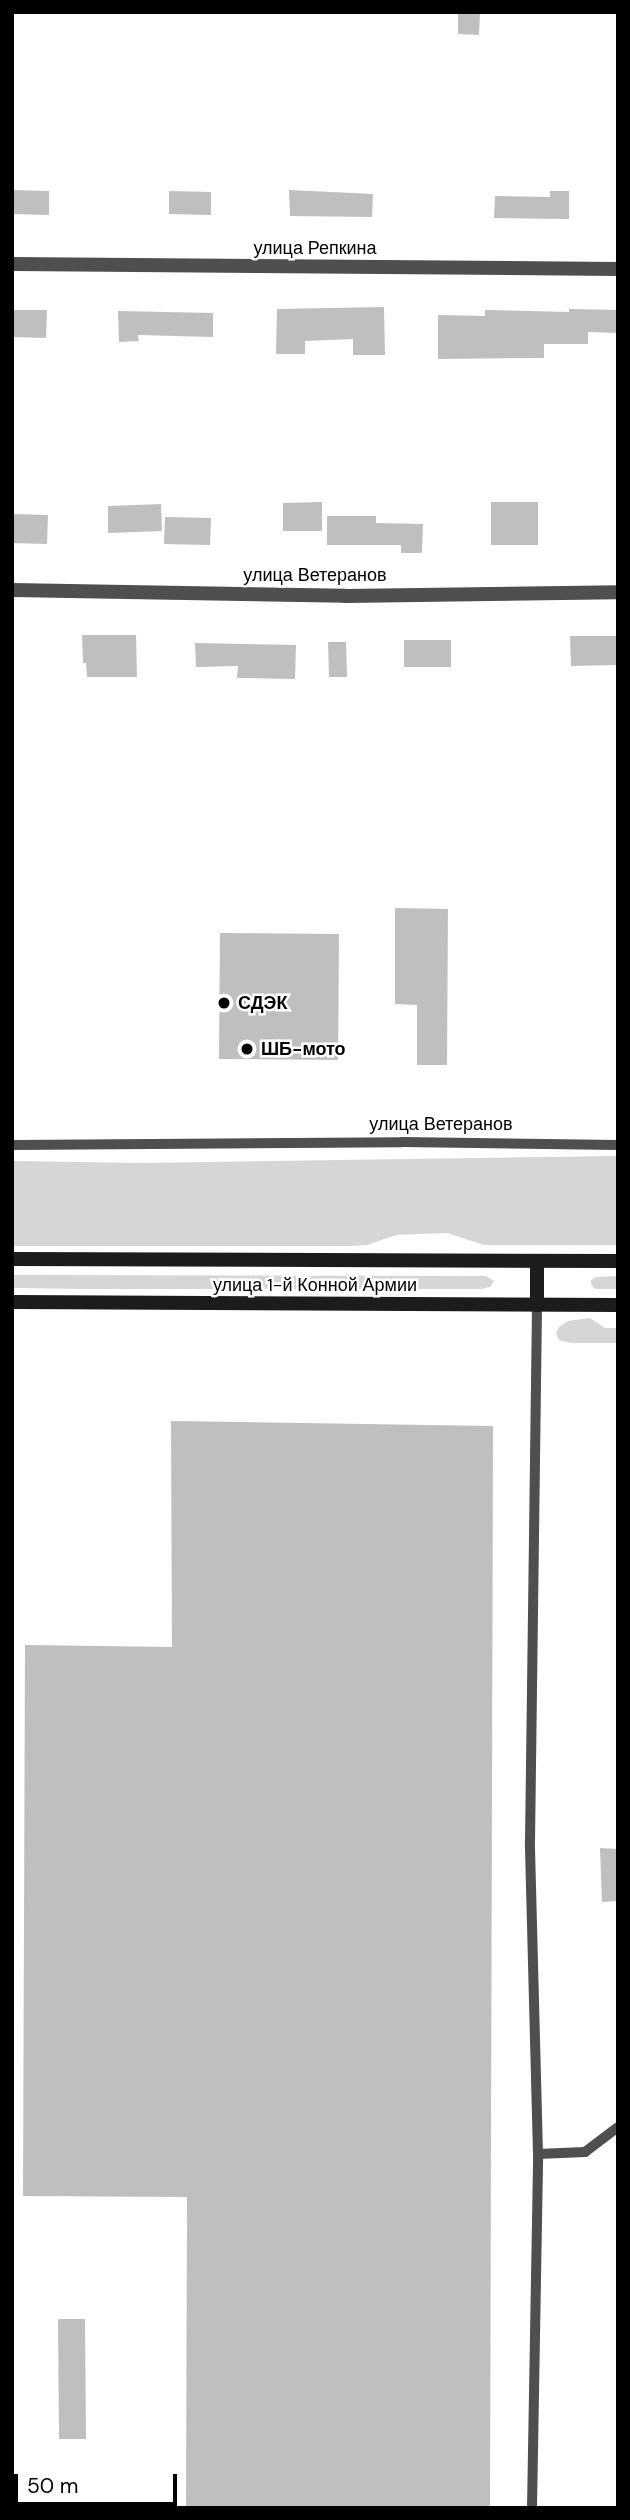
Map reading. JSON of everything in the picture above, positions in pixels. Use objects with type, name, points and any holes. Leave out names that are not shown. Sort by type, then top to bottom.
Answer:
[{"type":"main road","name":"улица 1-й Конной Армии","points":[[12,1259],[618,1261]]},
{"type":"main road","points":[[537,1261],[537,1305]]},
{"type":"main road","name":"улица 1-й Конной Армии","points":[[12,1302],[618,1306]]},
{"type":"street","name":"улица Репкина","points":[[12,264],[618,269]]},
{"type":"street","name":"улица Ветеранов","points":[[12,590],[345,596],[618,592]]},
{"type":"lane","name":"улица Ветеранов","points":[[12,1145],[402,1142],[618,1145]]},
{"type":"lane","points":[[532,2508],[538,2154],[530,1842],[537,1305]]},
{"type":"lane","points":[[538,2154],[585,2152],[618,2127]]},
{"type":"shaded area","points":[[618,1156],[618,1245],[484,1245],[447,1233],[396,1235],[367,1245],[350,1246],[12,1246],[12,1161],[143,1163]]},
{"type":"shaded area","points":[[12,1275],[486,1276],[494,1281],[490,1287],[482,1289],[85,1289],[12,1288]]},
{"type":"shaded area","points":[[618,1276],[618,1289],[595,1289],[591,1284],[591,1280],[596,1277]]},
{"type":"shaded area","points":[[590,1318],[605,1328],[618,1328],[618,1343],[571,1343],[559,1340],[556,1333],[559,1327],[568,1321]]},
{"type":"building","points":[[458,12],[480,12],[479,35],[458,34]]},
{"type":"building","points":[[12,190],[49,191],[49,215],[12,214]]},
{"type":"building","points":[[289,190],[373,194],[372,217],[290,216]]},
{"type":"building","points":[[169,191],[211,192],[211,215],[169,214]]},
{"type":"building","points":[[550,191],[569,191],[569,219],[494,218],[495,196],[550,197]]},
{"type":"building","points":[[384,307],[385,355],[353,355],[353,339],[305,341],[305,354],[276,354],[277,309]]},
{"type":"building","points":[[569,309],[618,310],[618,333],[588,332],[588,344],[544,344],[544,358],[438,359],[438,315],[485,316],[485,310],[569,312]]},
{"type":"building","points":[[12,310],[47,310],[46,338],[12,337]]},
{"type":"building","points":[[118,311],[213,313],[213,337],[138,335],[139,341],[119,342]]},
{"type":"building","points":[[322,502],[322,531],[283,531],[283,503]]},
{"type":"building","points":[[491,502],[538,502],[538,545],[491,545]]},
{"type":"building","points":[[161,504],[162,531],[108,533],[108,506]]},
{"type":"building","points":[[12,514],[48,515],[47,544],[12,543]]},
{"type":"building","points":[[327,516],[376,516],[376,523],[423,524],[422,553],[401,553],[401,545],[327,545]]},
{"type":"building","points":[[165,517],[211,518],[210,545],[164,544]]},
{"type":"building","points":[[82,635],[136,635],[137,677],[87,677],[86,663],[83,663]]},
{"type":"building","points":[[570,636],[618,636],[618,665],[571,666]]},
{"type":"building","points":[[404,640],[451,640],[451,667],[404,667]]},
{"type":"building","points":[[328,642],[346,642],[347,677],[329,677]]},
{"type":"building","points":[[195,643],[296,645],[295,679],[237,678],[238,666],[196,667]]},
{"type":"building","points":[[395,908],[448,909],[447,1065],[417,1065],[417,1005],[395,1004]]},
{"type":"building","points":[[220,933],[339,934],[338,1060],[219,1059]]},
{"type":"building","points":[[171,1421],[493,1426],[490,2508],[186,2508],[187,2197],[23,2196],[25,1645],[172,1647]]},
{"type":"building","points":[[600,1848],[618,1849],[618,1901],[602,1902]]},
{"type":"building","points":[[58,2319],[85,2319],[86,2439],[59,2439]]},
{"type":"place","name":"СДЭК","points":[[224,1003]]},
{"type":"place","name":"ШБ-мото","points":[[247,1049]]}]
